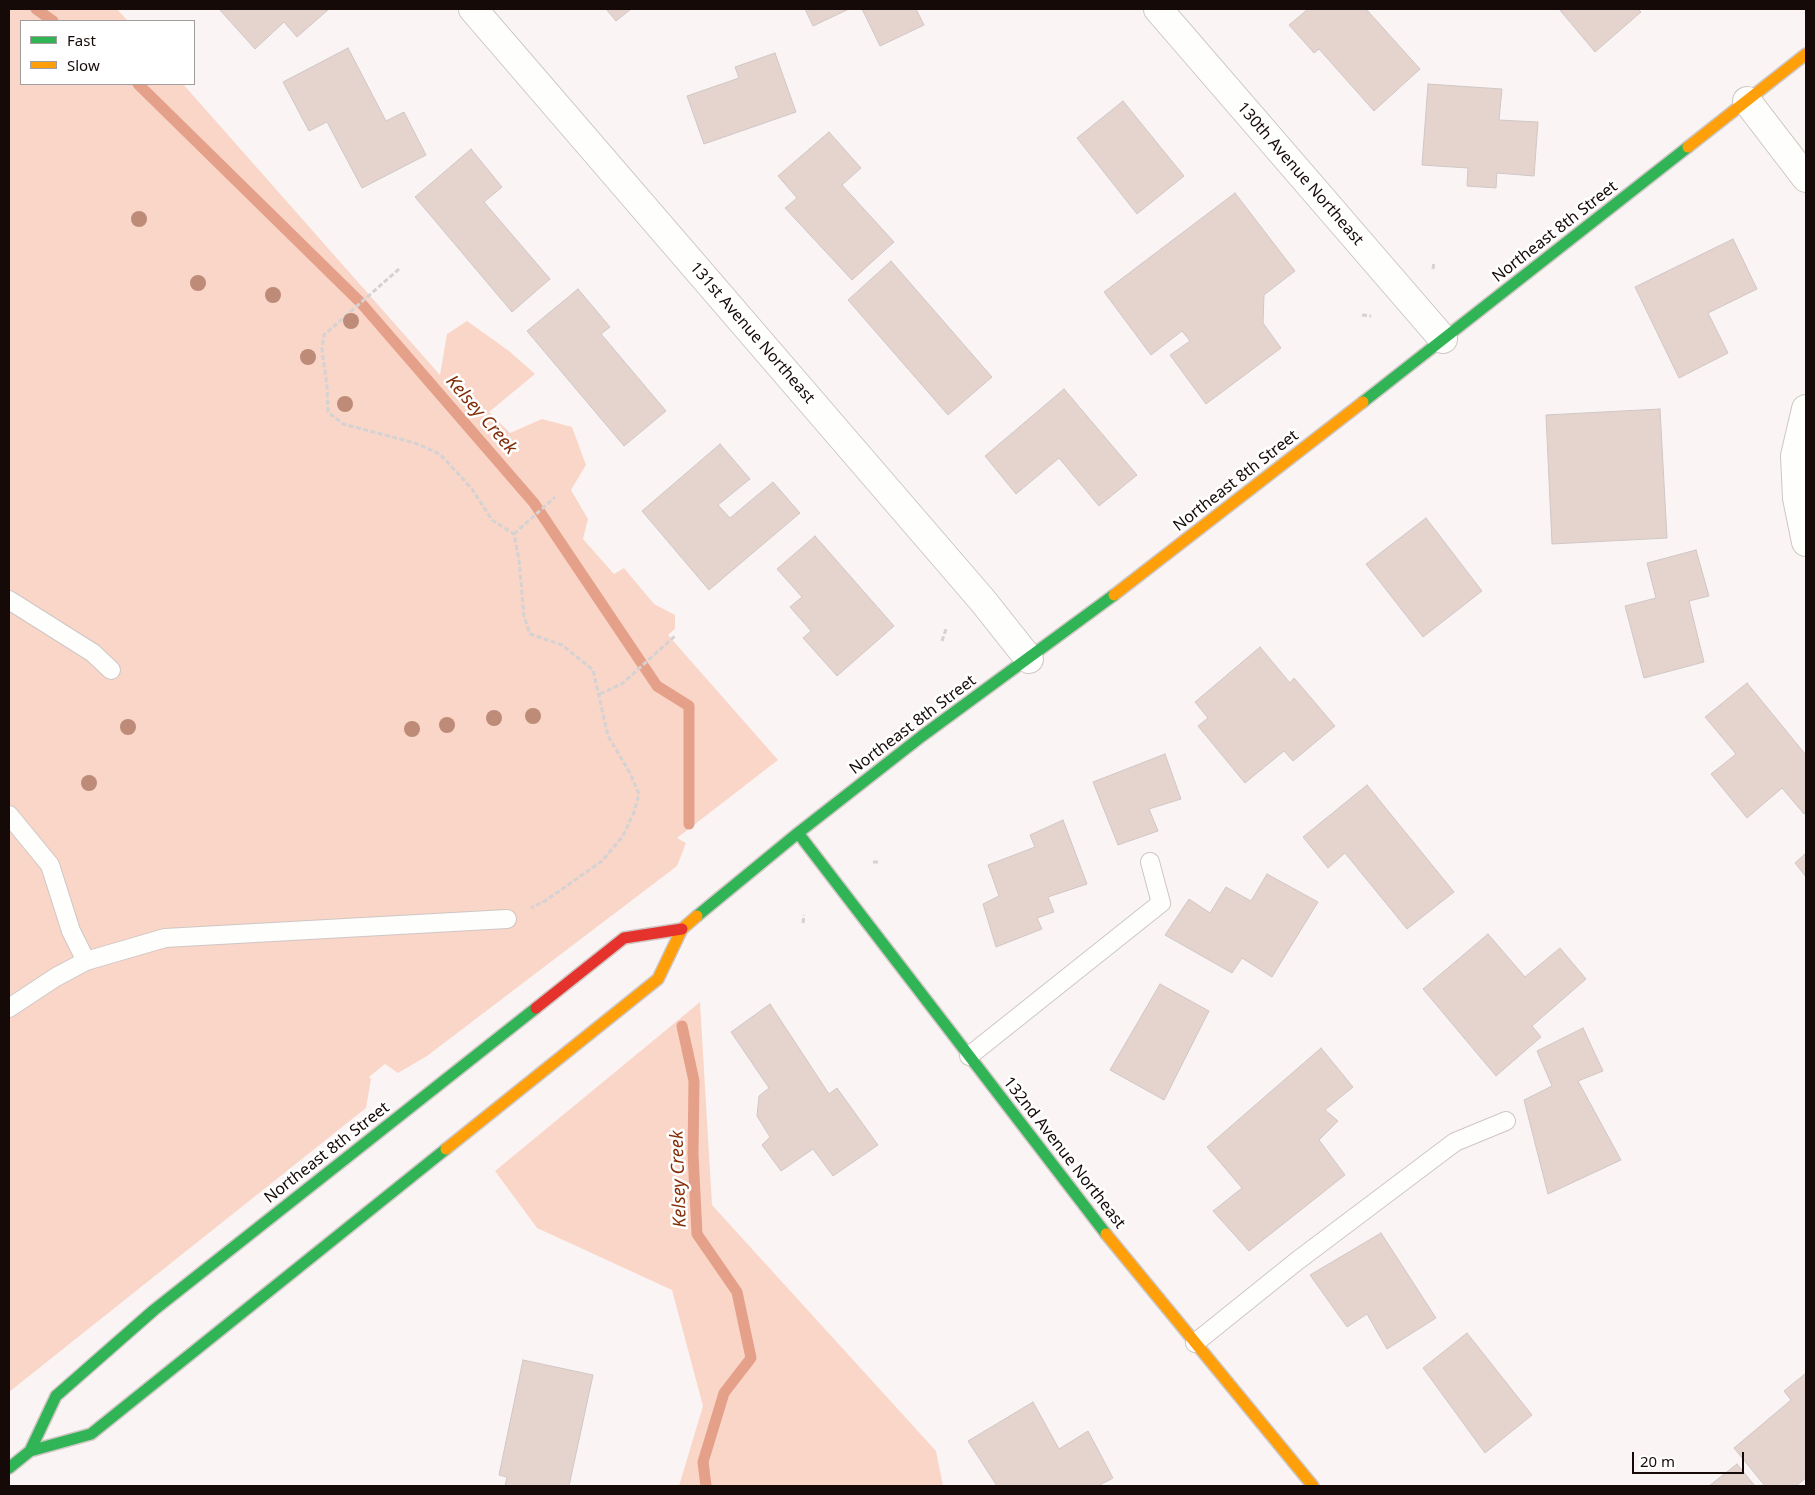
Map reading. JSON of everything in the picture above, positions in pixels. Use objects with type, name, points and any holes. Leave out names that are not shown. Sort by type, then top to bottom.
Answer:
[{"type":"main road","name":"Northeast 8th Street","points":[[9,1468],[30,1452],[91,1434],[658,979],[682,929],[798,833],[922,736],[1029,659],[1229,507],[1806,54]]},
{"type":"main road","name":"132nd Avenue Northeast","points":[[798,833],[1118,1249],[1313,1486]]},
{"type":"main road","name":"Northeast 8th Street","points":[[30,1452],[56,1396],[162,1304],[624,938],[682,929]]},
{"type":"street","name":"131st Avenue Northeast","points":[[473,9],[976,594],[1029,659]]},
{"type":"street","name":"130th Avenue Northeast","points":[[1158,9],[1443,339]]},
{"type":"street","points":[[1747,101],[1806,178]]},
{"type":"street","points":[[1806,409],[1795,456],[1797,498],[1806,542]]},
{"type":"lane","points":[[9,600],[93,654],[111,670]]},
{"type":"lane","points":[[9,815],[50,865],[71,931],[86,961]]},
{"type":"lane","points":[[969,1056],[1161,903],[1150,862]]},
{"type":"lane","points":[[9,1008],[56,977],[86,961],[165,938],[507,919]]},
{"type":"lane","points":[[1195,1343],[1297,1261],[1455,1142],[1506,1121]]},
{"type":"path","points":[[1433,268],[1434,262]]},
{"type":"path","points":[[399,269],[324,335],[322,350],[327,386],[328,412],[343,424],[415,443],[440,454],[472,489],[492,520],[514,534],[519,560],[524,616],[530,634],[562,645],[593,670],[600,694],[602,716],[608,736],[630,773],[639,794],[634,812],[623,836],[602,861],[545,901],[507,919]]},
{"type":"path","points":[[1362,315],[1371,316]]},
{"type":"path","points":[[514,534],[556,497]]},
{"type":"path","points":[[942,641],[946,628]]},
{"type":"path","points":[[600,694],[623,683],[675,636]]},
{"type":"path","points":[[872,862],[880,862]]},
{"type":"path","points":[[803,923],[804,915]]},
{"type":"shaded area","points":[[9,9],[117,9],[127,20],[20,20],[20,85],[184,85],[440,375],[447,334],[467,321],[509,351],[535,374],[489,412],[510,433],[542,419],[572,427],[586,465],[571,490],[588,519],[583,539],[614,574],[624,568],[654,604],[675,615],[675,629],[668,635],[778,760],[677,838],[686,843],[677,866],[427,1056],[398,1073],[385,1064],[369,1077],[371,1079],[366,1108],[9,1392]]},
{"type":"shaded area","points":[[700,1002],[712,1205],[936,1451],[943,1486],[679,1486],[703,1406],[672,1290],[537,1228],[495,1171]]},
{"type":"building","points":[[219,9],[329,9],[297,37],[284,22],[255,49]]},
{"type":"building","points":[[606,9],[631,9],[616,21]]},
{"type":"building","points":[[805,9],[849,9],[813,26]]},
{"type":"building","points":[[862,9],[916,9],[924,25],[880,46]]},
{"type":"building","points":[[1308,9],[1366,9],[1420,69],[1374,111],[1319,49],[1314,53],[1289,25]]},
{"type":"building","points":[[1559,9],[1638,9],[1641,12],[1595,52]]},
{"type":"building","points":[[348,48],[386,121],[404,112],[426,155],[362,188],[327,122],[309,131],[283,82]]},
{"type":"building","points":[[775,53],[796,112],[704,144],[687,96],[739,78],[735,67]]},
{"type":"building","points":[[1428,84],[1502,89],[1499,120],[1538,122],[1534,176],[1497,173],[1496,188],[1467,186],[1468,168],[1422,165]]},
{"type":"building","points":[[1123,101],[1184,176],[1137,214],[1077,138]]},
{"type":"building","points":[[829,132],[861,168],[842,185],[894,242],[852,280],[785,208],[797,198],[778,176]]},
{"type":"building","points":[[471,149],[502,187],[484,202],[550,279],[512,312],[415,197]]},
{"type":"building","points":[[1235,193],[1295,271],[1264,295],[1263,323],[1281,348],[1206,404],[1170,355],[1190,341],[1182,331],[1151,355],[1104,292]]},
{"type":"building","points":[[1733,239],[1757,289],[1708,313],[1728,353],[1679,378],[1635,287]]},
{"type":"building","points":[[891,261],[992,377],[948,415],[848,300]]},
{"type":"building","points":[[578,289],[610,327],[601,334],[666,411],[624,446],[527,331]]},
{"type":"building","points":[[1064,389],[1137,475],[1099,506],[1059,458],[1016,494],[985,456]]},
{"type":"building","points":[[1660,409],[1667,538],[1552,544],[1546,415]]},
{"type":"building","points":[[720,444],[750,479],[718,505],[730,518],[773,482],[800,513],[709,590],[642,511]]},
{"type":"building","points":[[1426,518],[1482,591],[1423,637],[1366,564]]},
{"type":"building","points":[[815,536],[894,626],[837,676],[803,638],[811,631],[790,607],[802,597],[777,569]]},
{"type":"building","points":[[1696,550],[1709,596],[1689,601],[1704,662],[1644,678],[1625,606],[1656,598],[1647,563]]},
{"type":"building","points":[[1260,647],[1290,683],[1294,678],[1335,726],[1293,761],[1284,751],[1245,783],[1198,726],[1208,718],[1195,702]]},
{"type":"building","points":[[1747,683],[1806,755],[1806,812],[1804,814],[1782,788],[1747,818],[1711,774],[1736,754],[1705,717]]},
{"type":"building","points":[[1165,754],[1181,799],[1149,809],[1158,831],[1118,845],[1093,782]]},
{"type":"building","points":[[1367,785],[1454,892],[1407,929],[1345,853],[1328,868],[1303,837]]},
{"type":"building","points":[[1063,820],[1087,884],[1048,897],[1054,912],[1037,918],[1042,929],[996,947],[983,904],[999,896],[988,865],[1035,847],[1030,835]]},
{"type":"building","points":[[1806,853],[1806,877],[1795,863]]},
{"type":"building","points":[[1267,874],[1318,902],[1272,977],[1242,958],[1232,973],[1165,935],[1189,899],[1210,913],[1226,887],[1251,901]]},
{"type":"building","points":[[1488,934],[1525,977],[1560,948],[1586,979],[1532,1026],[1541,1037],[1496,1076],[1423,989]]},
{"type":"building","points":[[1160,984],[1209,1011],[1164,1100],[1110,1070]]},
{"type":"building","points":[[770,1004],[829,1094],[837,1088],[878,1145],[833,1176],[813,1149],[781,1171],[762,1145],[770,1137],[757,1116],[759,1096],[769,1088],[731,1032]]},
{"type":"building","points":[[1583,1028],[1603,1071],[1578,1081],[1621,1160],[1548,1194],[1524,1100],[1552,1086],[1537,1051]]},
{"type":"building","points":[[1321,1048],[1353,1087],[1325,1110],[1338,1121],[1319,1140],[1345,1175],[1249,1251],[1213,1211],[1242,1188],[1207,1147]]},
{"type":"building","points":[[1381,1233],[1436,1318],[1387,1349],[1367,1314],[1347,1327],[1310,1275]]},
{"type":"building","points":[[1467,1333],[1532,1415],[1485,1453],[1423,1368]]},
{"type":"building","points":[[523,1360],[593,1375],[569,1486],[505,1486],[507,1477],[499,1475]]},
{"type":"building","points":[[1806,1373],[1806,1478],[1796,1486],[1765,1486],[1734,1448],[1791,1400],[1784,1391]]},
{"type":"building","points":[[1033,1402],[1059,1449],[1088,1431],[1113,1478],[1098,1486],[997,1486],[968,1441]]},
{"type":"building","points":[[1737,1464],[1755,1486],[1709,1486]]},
{"type":"waterway","name":"Kelsey Creek","points":[[36,9],[52,20]]},
{"type":"waterway","name":"Kelsey Creek","points":[[139,85],[361,303],[534,503],[657,686],[689,706],[689,824]]},
{"type":"waterway","name":"Kelsey Creek","points":[[682,1026],[694,1081],[693,1154],[697,1234],[737,1292],[751,1358],[724,1393],[703,1462],[706,1486]]},
{"type":"traffic: fast","points":[[1363,402],[1688,147]]},
{"type":"traffic: fast","points":[[697,916],[798,833],[922,736],[1114,595]]},
{"type":"traffic: fast","points":[[798,833],[1106,1234]]},
{"type":"traffic: fast","points":[[30,1451],[56,1396],[154,1310],[536,1008]]},
{"type":"traffic: fast","points":[[9,1468],[30,1451],[91,1434],[446,1149]]},
{"type":"traffic: slow","points":[[1688,147],[1806,54]]},
{"type":"traffic: slow","points":[[1114,595],[1363,402]]},
{"type":"traffic: slow","points":[[446,1149],[658,979],[682,929],[697,916]]},
{"type":"traffic: slow","points":[[1106,1234],[1313,1486]]},
{"type":"traffic: jam","points":[[536,1008],[624,938],[682,929]]}]
